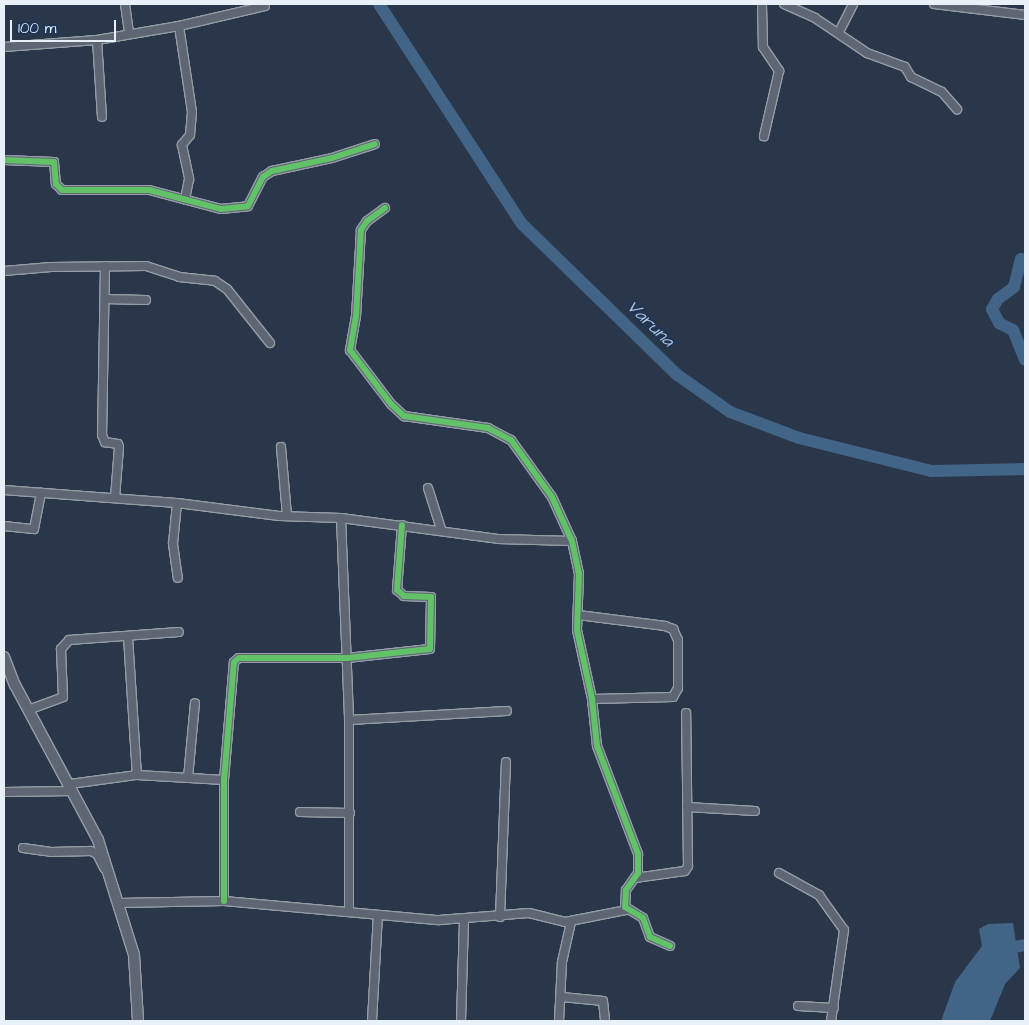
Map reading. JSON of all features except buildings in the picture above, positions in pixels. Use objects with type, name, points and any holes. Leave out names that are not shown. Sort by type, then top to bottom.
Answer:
[{"type":"street","points":[[125,4],[129,34]]},
{"type":"street","points":[[762,4],[763,47],[779,71],[764,136]]},
{"type":"street","points":[[784,4],[796,6],[839,32],[867,53],[905,67],[911,77],[942,92],[957,109]]},
{"type":"street","points":[[839,32],[853,4]]},
{"type":"street","points":[[934,4],[1025,15]]},
{"type":"street","points":[[4,47],[97,40],[179,26],[265,6]]},
{"type":"street","points":[[179,26],[192,112],[190,135],[182,145],[189,180],[185,200]]},
{"type":"street","points":[[97,40],[102,117]]},
{"type":"street","points":[[4,160],[54,162],[56,184],[62,190],[149,190],[214,208],[245,207],[251,203],[263,177],[272,171],[332,158],[375,144]]},
{"type":"street","points":[[386,208],[367,221],[361,230],[356,316],[349,338],[350,350],[391,404],[404,416],[488,428],[511,440],[552,497],[572,541],[581,587],[577,630],[592,699],[600,758],[638,854],[639,869],[626,890],[626,910]]},
{"type":"street","points":[[105,266],[102,435],[105,442],[118,444],[119,448],[115,498]]},
{"type":"street","points":[[4,271],[105,266],[154,267],[179,277],[215,281],[227,289],[270,343]]},
{"type":"street","points":[[105,299],[146,300]]},
{"type":"street","points":[[280,447],[287,516]]},
{"type":"street","points":[[428,488],[441,529]]},
{"type":"street","points":[[4,490],[177,503],[287,516],[341,518],[441,529],[498,539],[572,541]]},
{"type":"street","points":[[4,526],[34,528],[41,493]]},
{"type":"street","points":[[177,503],[173,544],[178,578]]},
{"type":"street","points":[[341,518],[349,720],[349,911]]},
{"type":"street","points":[[224,901],[224,780],[236,659],[347,658],[426,651],[431,646],[430,597],[404,596],[397,590],[402,525]]},
{"type":"street","points":[[578,615],[665,626],[673,629],[678,640],[678,688],[673,697],[592,699]]},
{"type":"street","points":[[28,710],[63,697],[63,644],[68,640],[179,632]]},
{"type":"street","points":[[128,637],[137,775]]},
{"type":"street","points":[[4,657],[28,710],[72,787],[98,840],[134,955],[138,1021]]},
{"type":"street","points":[[188,778],[195,703]]},
{"type":"street","points":[[349,720],[507,711]]},
{"type":"street","points":[[635,878],[687,869],[686,712]]},
{"type":"street","points":[[500,917],[506,762]]},
{"type":"street","points":[[4,792],[72,787],[137,775],[224,780]]},
{"type":"street","points":[[687,807],[755,811]]},
{"type":"street","points":[[300,812],[350,813]]},
{"type":"street","points":[[23,848],[94,852],[110,878]]},
{"type":"street","points":[[779,873],[819,895],[844,930],[831,1021]]},
{"type":"street","points":[[119,903],[224,901],[378,915],[464,918],[500,917],[529,913],[572,922],[626,910],[643,918],[650,937],[670,946]]},
{"type":"street","points":[[372,1021],[378,915]]},
{"type":"street","points":[[461,1021],[464,918]]},
{"type":"street","points":[[559,1021],[562,997],[562,962],[572,922]]},
{"type":"street","points":[[562,997],[603,1001],[605,1021]]},
{"type":"street","points":[[798,1006],[834,1008]]},
{"type":"water","points":[[1013,923],[1020,968],[1005,984],[990,1021],[941,1021],[955,982],[982,946],[979,929],[988,924]]},
{"type":"waterway","name":"Varuna","points":[[379,4],[522,224],[676,374],[730,412],[799,438],[931,471],[1025,469]]},
{"type":"waterway","points":[[1025,260],[1021,259],[1014,287],[998,299],[992,309],[999,323],[1013,330],[1025,360]]},
{"type":"waterway","name":"Varuna","points":[[1005,956],[1014,947],[1025,945]]},
{"type":"cycle path","points":[[4,160],[54,162],[56,184],[62,190],[149,190],[221,209],[248,206],[263,177],[272,171],[332,158],[375,144]]},
{"type":"cycle path","points":[[385,208],[367,221],[361,230],[356,316],[350,350],[391,404],[404,416],[488,428],[511,440],[552,497],[572,541],[579,573],[577,630],[592,699],[597,746],[638,854],[638,873],[626,890],[625,907],[643,918],[650,937],[670,946]]},
{"type":"cycle path","points":[[224,901],[224,780],[234,662],[239,658],[347,658],[430,649],[431,597],[404,596],[397,590],[402,525]]}]
